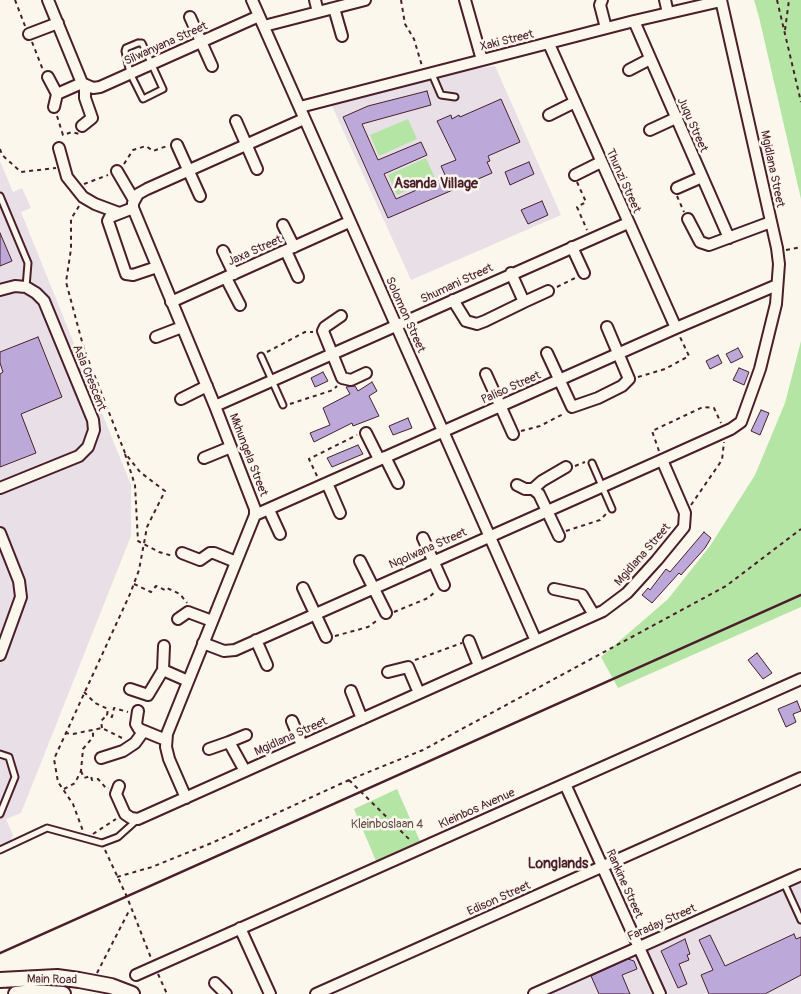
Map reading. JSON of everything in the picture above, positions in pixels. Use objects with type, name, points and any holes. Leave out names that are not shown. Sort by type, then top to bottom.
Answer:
[{"type":"main road","name":"Main Road","points":[[0,980],[57,977],[96,983],[132,994]]},
{"type":"main road","name":"Main Road","points":[[16,994],[32,992],[63,994]]},
{"type":"street","points":[[48,0],[84,84],[85,98],[92,118],[82,126]]},
{"type":"street","name":"Solomon Street","points":[[252,0],[536,640]]},
{"type":"street","points":[[315,0],[318,12]]},
{"type":"street","name":"Silwanyana Street","points":[[57,94],[84,84],[100,87],[200,42],[261,21],[318,12],[365,0]]},
{"type":"street","points":[[465,0],[482,60]]},
{"type":"street","points":[[602,0],[600,5],[606,28]]},
{"type":"street","points":[[665,0],[668,13]]},
{"type":"street","name":"Xaki Street","points":[[300,107],[428,72],[549,44],[721,0]]},
{"type":"street","name":"Mgidlana Street","points":[[138,819],[594,615],[620,600],[657,560],[684,526],[685,513],[662,460],[732,429],[740,422],[760,369],[776,304],[778,264],[776,248],[721,0]]},
{"type":"street","points":[[334,8],[342,36]]},
{"type":"street","points":[[190,16],[212,66]]},
{"type":"street","name":"Juqu Street","points":[[634,21],[729,238]]},
{"type":"street","points":[[29,34],[58,23]]},
{"type":"street","name":"Thunzi Street","points":[[549,44],[676,328]]},
{"type":"street","points":[[629,70],[650,59]]},
{"type":"street","points":[[48,77],[57,94],[54,107]]},
{"type":"street","points":[[549,115],[575,102]]},
{"type":"street","points":[[650,130],[676,118]]},
{"type":"street","points":[[157,267],[133,276],[126,274],[108,221],[110,217],[133,204],[147,189],[304,119]]},
{"type":"street","points":[[236,121],[257,169]]},
{"type":"street","points":[[177,146],[200,196]]},
{"type":"street","points":[[60,148],[64,168],[73,186],[84,197],[95,204],[119,213]]},
{"type":"street","points":[[574,176],[601,162]]},
{"type":"street","name":"Mkhungela Street","points":[[117,171],[133,204],[171,302],[207,386],[253,501],[255,515],[166,740],[168,760],[186,798]]},
{"type":"street","points":[[677,188],[702,177]]},
{"type":"street","points":[[688,219],[700,242],[709,245],[771,222]]},
{"type":"street","name":"Jaxa Street","points":[[171,302],[350,222]]},
{"type":"street","name":"Shumani Street","points":[[215,406],[628,222]]},
{"type":"street","points":[[282,225],[298,277]]},
{"type":"street","points":[[572,247],[584,273]]},
{"type":"street","points":[[223,252],[240,305]]},
{"type":"street","points":[[511,273],[524,302]]},
{"type":"street","name":"Paliso Street","points":[[255,515],[777,285]]},
{"type":"street","points":[[0,290],[15,286],[26,288]]},
{"type":"street","name":"Asla Crescent","points":[[0,488],[80,456],[88,447],[94,430],[93,420],[46,306],[36,292],[26,288]]},
{"type":"street","points":[[453,300],[462,318],[474,324],[485,321],[548,291]]},
{"type":"street","points":[[341,316],[325,327],[323,331],[344,380],[351,380],[366,372]]},
{"type":"street","points":[[156,337],[182,327]]},
{"type":"street","points":[[547,353],[559,381],[574,408],[622,386],[629,379],[607,328]]},
{"type":"street","points":[[486,374],[513,434]]},
{"type":"street","points":[[181,399],[207,386]]},
{"type":"street","points":[[366,433],[398,483]]},
{"type":"street","points":[[204,458],[231,446]]},
{"type":"street","name":"Nqolwana Street","points":[[204,643],[227,651],[256,640],[662,460]]},
{"type":"street","points":[[534,489],[542,481],[566,467]]},
{"type":"street","points":[[324,484],[340,512]]},
{"type":"street","points":[[517,485],[534,489],[539,494],[559,536]]},
{"type":"street","points":[[269,510],[280,534]]},
{"type":"street","points":[[0,533],[21,592],[20,605],[0,655]]},
{"type":"street","points":[[423,538],[444,584]]},
{"type":"street","points":[[182,553],[200,560],[210,553],[214,553],[236,562]]},
{"type":"street","points":[[360,561],[386,613]]},
{"type":"street","points":[[303,588],[326,637]]},
{"type":"street","points":[[554,589],[582,595],[594,615]]},
{"type":"street","points":[[182,616],[212,621]]},
{"type":"street","points":[[256,640],[267,665]]},
{"type":"street","points":[[469,641],[479,666]]},
{"type":"street","points":[[130,689],[148,695],[163,670],[164,646]]},
{"type":"street","points":[[388,672],[409,668],[419,693]]},
{"type":"street","points":[[163,670],[188,681]]},
{"type":"street","name":"Kleinbos Avenue","points":[[136,975],[801,679]]},
{"type":"street","points":[[351,691],[362,719]]},
{"type":"street","points":[[137,716],[139,729],[166,740]]},
{"type":"street","points":[[292,721],[302,745]]},
{"type":"street","points":[[101,758],[120,753],[133,744],[144,732]]},
{"type":"street","points":[[209,749],[246,735]]},
{"type":"street","points":[[229,742],[245,771]]},
{"type":"street","name":"Edison Street","points":[[316,994],[801,778]]},
{"type":"street","name":"Rankine Street","points":[[565,784],[660,994]]},
{"type":"street","points":[[118,787],[116,794],[125,814],[131,818],[138,819]]},
{"type":"street","name":"Faraday Street","points":[[534,994],[801,875]]},
{"type":"street","points":[[240,928],[270,994]]},
{"type":"street","points":[[215,982],[226,994]]},
{"type":"lane","points":[[133,44],[142,44],[153,63],[163,89],[142,98],[130,73],[125,50],[133,44]]},
{"type":"lane","points":[[428,72],[441,95],[456,97]]},
{"type":"lane","points":[[0,196],[28,263],[26,288]]},
{"type":"lane","points":[[261,356],[284,405]]},
{"type":"lane","points":[[592,463],[612,509]]},
{"type":"lane","points":[[0,754],[9,757],[15,777],[0,814]]},
{"type":"lane","name":"Mgidlana Street","points":[[102,843],[118,837],[138,819]]},
{"type":"lane","points":[[0,850],[47,828],[102,843]]},
{"type":"lane","points":[[784,883],[801,920]]},
{"type":"path","points":[[402,0],[405,24],[414,39],[428,72]]},
{"type":"path","points":[[777,0],[801,102]]},
{"type":"path","points":[[784,32],[789,0]]},
{"type":"path","points":[[54,107],[63,135],[72,132],[78,136],[82,126]]},
{"type":"path","points":[[73,186],[95,181],[117,171],[126,162],[133,150],[146,146],[153,152],[170,145],[177,146]]},
{"type":"path","points":[[0,149],[2,155],[20,172],[64,168]]},
{"type":"path","points":[[574,176],[586,202],[577,207],[591,239]]},
{"type":"path","points":[[677,188],[675,190],[688,219]]},
{"type":"path","points":[[84,197],[71,220],[71,249],[66,282],[84,348],[136,485],[138,541],[143,546],[170,557],[182,553]]},
{"type":"path","points":[[776,248],[786,250],[801,247]]},
{"type":"path","points":[[548,291],[584,273]]},
{"type":"path","points":[[629,379],[665,370],[677,361],[689,356],[676,328]]},
{"type":"path","points":[[261,356],[305,332],[323,331]]},
{"type":"path","points":[[284,405],[293,404],[333,390],[344,380]]},
{"type":"path","points":[[513,434],[540,426],[574,408]]},
{"type":"path","points":[[324,484],[309,459],[349,438],[366,433]]},
{"type":"path","points":[[125,453],[140,472],[165,491],[159,499],[147,527],[139,570],[134,584],[54,759],[58,782],[72,804],[86,839],[125,814]]},
{"type":"path","points":[[566,467],[569,468],[590,461],[592,463]]},
{"type":"path","points":[[559,536],[568,530],[583,527],[600,520],[612,509]]},
{"type":"path","points":[[117,877],[152,867],[214,842],[349,780],[423,750],[726,586],[801,528]]},
{"type":"path","points":[[134,584],[151,592],[156,586],[165,590],[167,588],[180,594],[187,600],[182,616]]},
{"type":"path","points":[[326,637],[343,636],[368,627],[386,613],[428,598],[444,584]]},
{"type":"path","points":[[409,668],[415,660],[469,641]]},
{"type":"path","points":[[84,692],[95,703],[108,709],[101,722],[102,728]]},
{"type":"path","points":[[106,715],[112,717],[114,708],[137,716]]},
{"type":"path","points":[[65,733],[73,734],[102,728],[133,744]]},
{"type":"path","points":[[64,789],[75,783],[81,772],[84,749],[93,737],[93,730]]},
{"type":"path","points":[[81,772],[84,778],[91,776],[92,780],[98,779],[106,788],[118,787]]},
{"type":"path","points":[[349,780],[419,848]]},
{"type":"path","points":[[102,843],[167,994]]},
{"type":"path","points":[[96,983],[100,964],[116,940],[122,921],[130,909]]},
{"type":"shaded area","points":[[495,66],[561,215],[411,280],[332,106],[466,70]]},
{"type":"shaded area","points":[[0,161],[13,192],[22,188],[31,208],[21,212],[131,485],[131,536],[21,813],[6,819],[13,835],[10,841],[0,845]]},
{"type":"shaded area","points":[[801,874],[801,994],[533,994]]},
{"type":"green space","points":[[754,0],[801,0],[801,199],[759,17]]},
{"type":"green space","points":[[408,119],[417,139],[379,156],[370,135]]},
{"type":"green space","points":[[426,158],[435,178],[397,195],[388,175]]},
{"type":"green space","points":[[801,341],[801,607],[618,688],[601,657],[668,599],[710,546],[755,475],[785,403]]},
{"type":"green space","name":"Kleinboslaan 4","points":[[397,789],[420,841],[376,861],[354,809]]},
{"type":"building","points":[[427,91],[431,105],[362,124],[378,160],[421,142],[427,155],[384,174],[396,199],[446,177],[441,166],[456,160],[437,121],[451,115],[452,119],[459,115],[460,117],[501,99],[520,142],[488,156],[490,161],[487,162],[492,173],[388,218],[343,117],[368,106]]},
{"type":"building","points":[[529,162],[534,174],[510,185],[505,172]]},
{"type":"building","points":[[542,201],[548,215],[528,224],[521,210]]},
{"type":"building","points":[[0,233],[12,261],[0,266]]},
{"type":"building","points":[[38,337],[62,397],[21,414],[36,453],[0,467],[0,374],[3,372],[0,363],[0,352]]},
{"type":"building","points":[[738,348],[743,357],[731,363],[726,354]]},
{"type":"building","points":[[718,355],[722,363],[710,369],[706,361]]},
{"type":"building","points":[[739,368],[749,372],[744,385],[733,380]]},
{"type":"building","points":[[323,372],[328,381],[315,387],[311,378]]},
{"type":"building","points":[[372,382],[377,391],[369,396],[379,416],[353,426],[352,423],[314,442],[310,433],[330,425],[323,408],[350,394],[346,387],[355,386],[358,391]]},
{"type":"building","points":[[761,410],[769,413],[760,435],[751,431]]},
{"type":"building","points":[[408,418],[412,428],[393,435],[389,426]]},
{"type":"building","points":[[358,445],[363,454],[332,467],[327,458]]},
{"type":"building","points":[[704,532],[711,538],[705,548],[681,575],[679,573],[652,603],[642,595],[648,588],[650,590],[666,569],[670,572]]},
{"type":"building","points":[[757,653],[772,673],[763,679],[748,660]]},
{"type":"building","points":[[797,701],[801,711],[793,714],[796,722],[786,727],[778,709]]},
{"type":"building","points":[[794,934],[796,939],[801,937],[801,975],[765,994],[709,994],[701,975],[713,970],[699,940],[710,935],[725,966]]},
{"type":"building","points":[[685,939],[690,954],[687,955],[689,960],[679,964],[687,984],[678,988],[661,951]]},
{"type":"building","points":[[628,959],[634,961],[637,969],[622,975],[630,994],[599,994],[591,976]]},
{"type":"railway","points":[[0,953],[801,595]]},
{"type":"district","name":"Asanda Village","points":[[436,184]]},
{"type":"district","name":"Longlands","points":[[558,864]]}]
